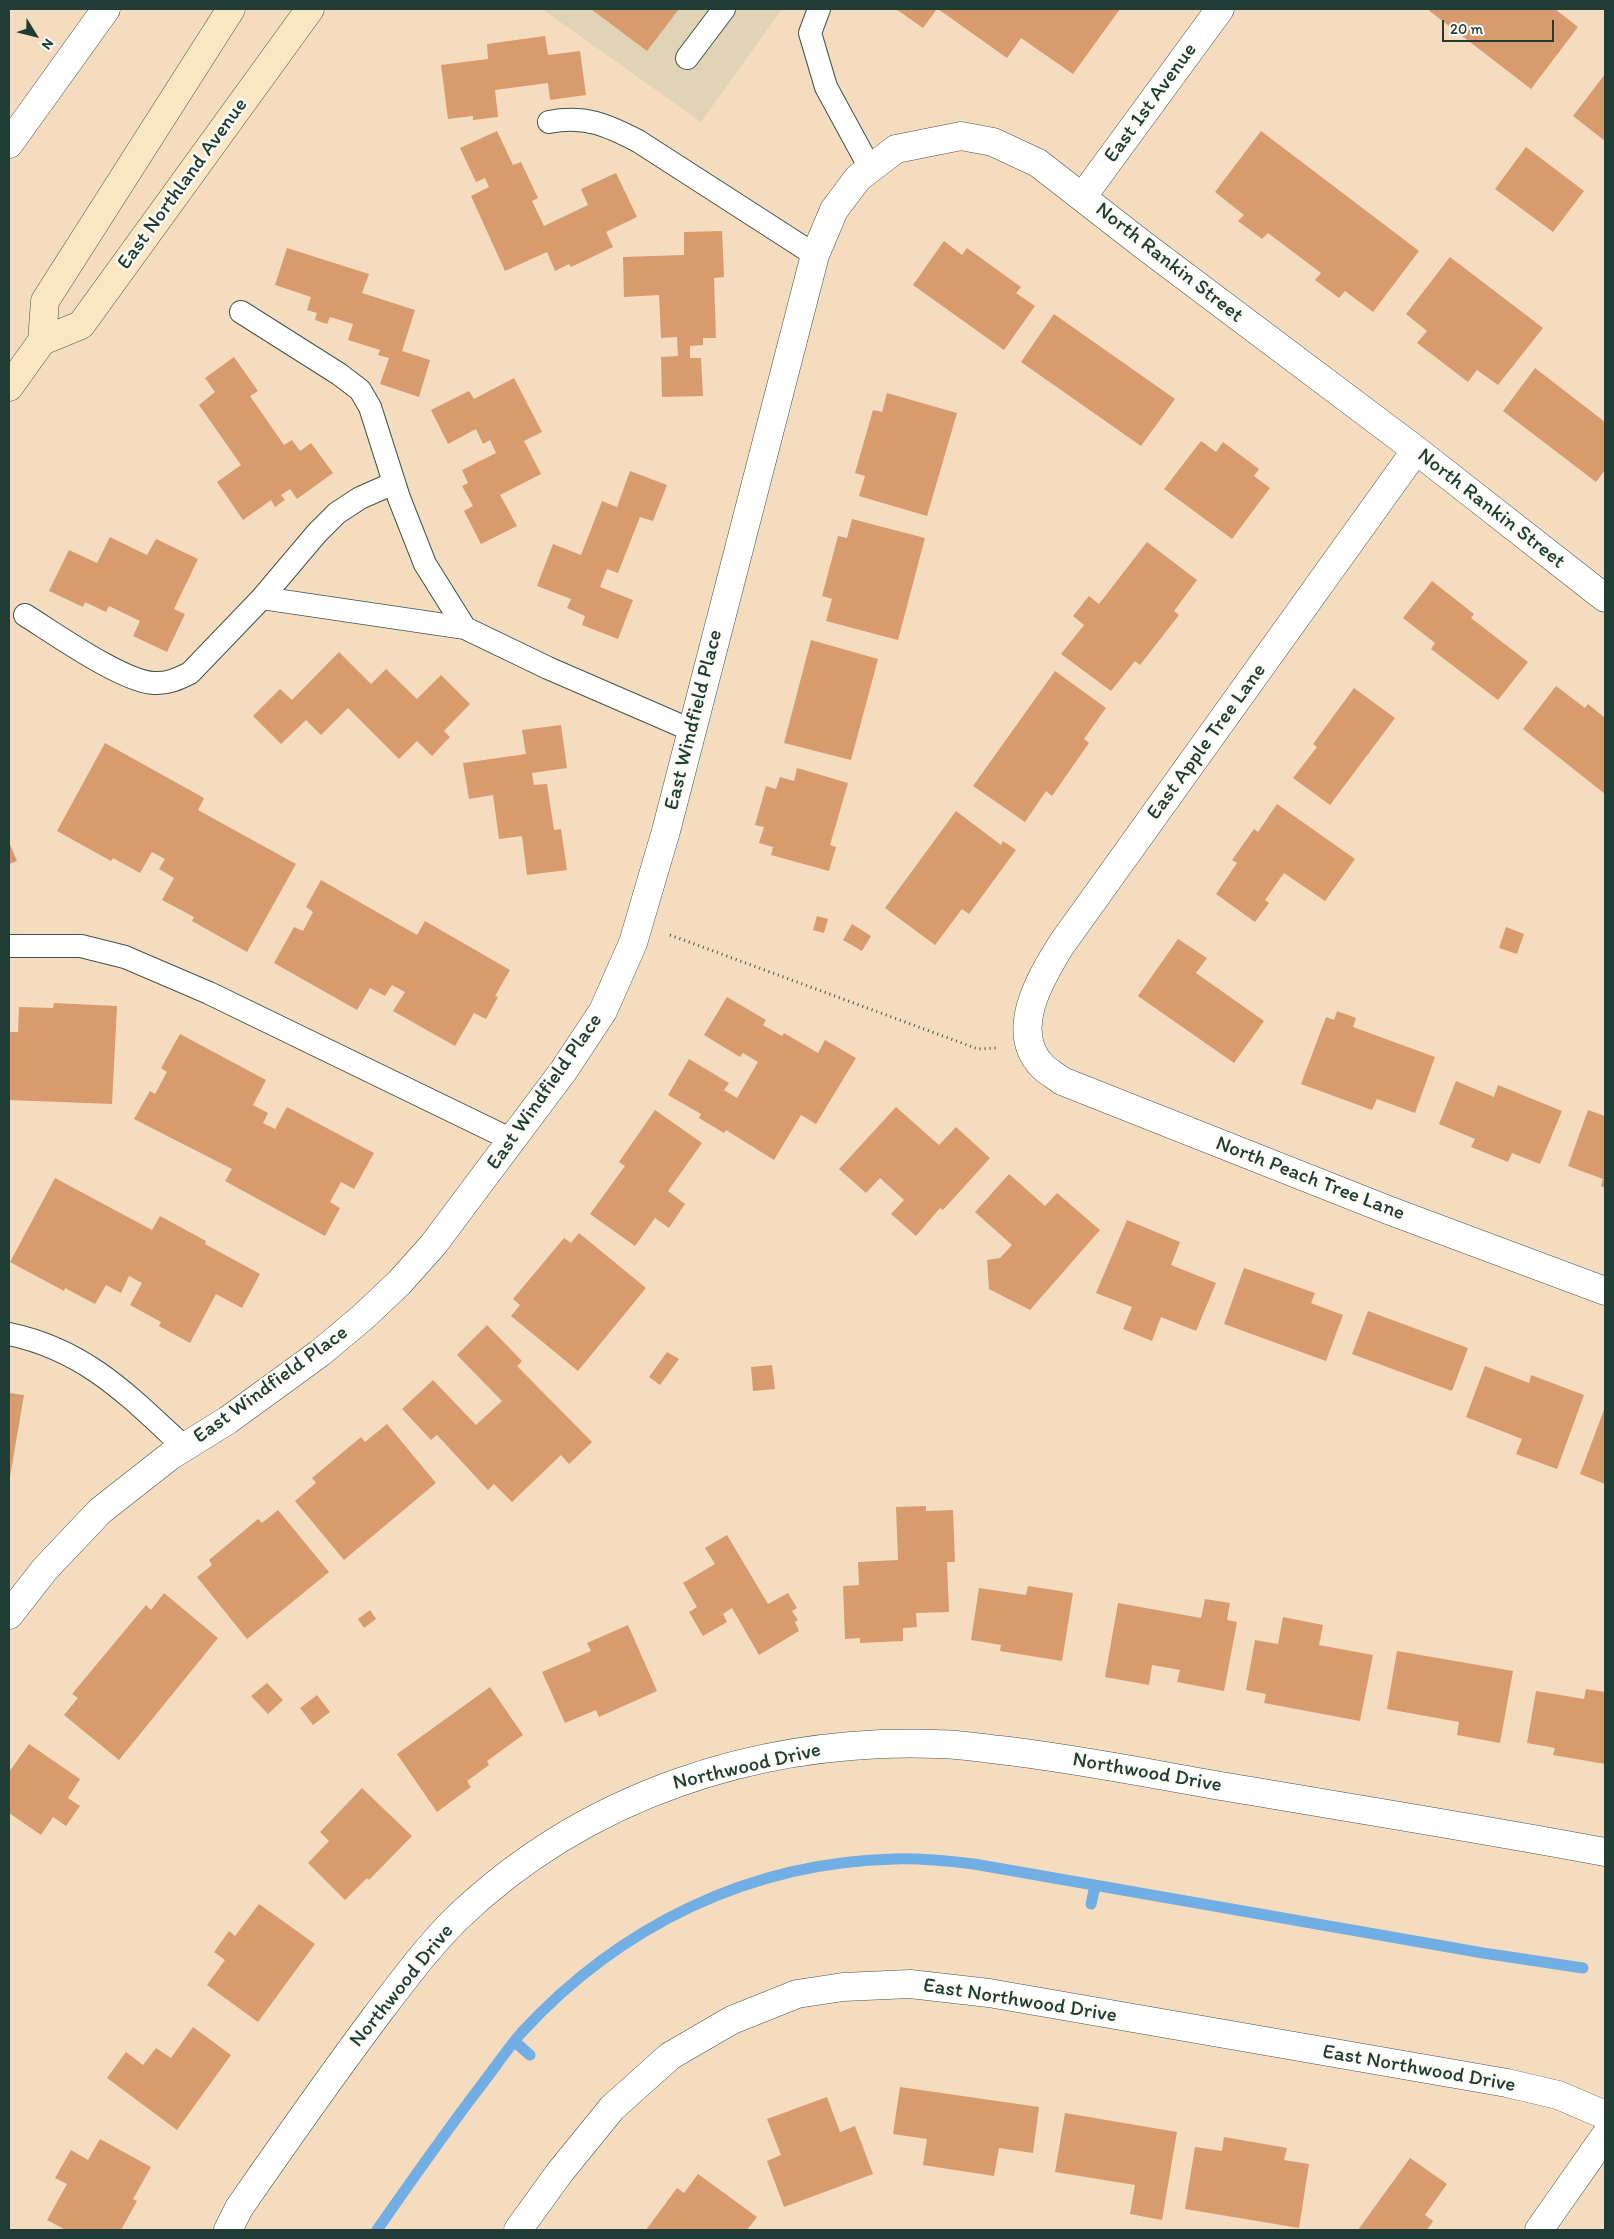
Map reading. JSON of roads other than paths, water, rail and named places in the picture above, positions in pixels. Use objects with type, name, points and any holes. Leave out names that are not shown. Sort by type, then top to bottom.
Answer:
[{"type":"main road","points":[[9,387],[42,341],[45,302],[231,9]]},
{"type":"main road","name":"East Northland Avenue","points":[[42,341],[81,325],[310,9]]},
{"type":"street","points":[[9,144],[106,9]]},
{"type":"street","name":"East 1st Avenue","points":[[1082,196],[1220,9]]},
{"type":"street","name":"North Rankin Street","points":[[790,352],[815,255],[834,210],[858,178],[896,149],[961,136],[993,142],[1038,163],[1142,244],[1416,450],[1605,598]]},
{"type":"street","name":"East Windfield Place","points":[[9,1615],[45,1569],[100,1511],[184,1447],[228,1420],[320,1353],[392,1290],[433,1245],[564,1070],[602,1012],[633,943],[666,831],[790,352]]},
{"type":"street","name":"East Apple Tree Lane","points":[[1030,1045],[1026,1023],[1046,970],[1061,945],[1416,450]]},
{"type":"street","name":"North Peach Tree Lane","points":[[1030,1045],[1034,1056],[1044,1068],[1062,1081],[1388,1210],[1605,1291]]},
{"type":"street","name":"Northwood Drive","points":[[228,2230],[239,2208],[340,2064],[400,1984],[456,1920],[520,1866],[587,1822],[661,1787],[728,1767],[795,1751],[862,1743],[942,1744],[1046,1756],[1605,1852]]},
{"type":"street","name":"East Northwood Drive","points":[[518,2230],[560,2172],[612,2108],[670,2056],[732,2020],[797,1994],[843,1987],[910,1984],[989,1993],[1507,2083],[1558,2095],[1605,2115]]},
{"type":"street","points":[[1539,2230],[1605,2136]]},
{"type":"lane","points":[[687,58],[724,9]]},
{"type":"lane","points":[[819,9],[810,33],[826,87],[870,168]]},
{"type":"lane","points":[[549,122],[568,118],[584,120],[625,134],[815,255]]},
{"type":"lane","points":[[241,312],[339,374],[360,390],[370,407],[394,483],[425,564],[465,628]]},
{"type":"lane","points":[[25,615],[112,668],[138,680],[153,683],[176,681],[190,672],[262,598],[317,533],[337,513],[360,498],[394,483]]},
{"type":"lane","points":[[262,598],[465,628],[548,668],[692,730]]},
{"type":"lane","points":[[9,946],[81,946],[125,957],[209,992],[512,1140]]},
{"type":"lane","points":[[9,1334],[45,1344],[83,1361],[123,1390],[184,1447]]},
{"type":"waterway","points":[[377,2230],[442,2137],[512,2044],[560,1994],[601,1961],[645,1931],[691,1907],[739,1887],[789,1872],[841,1863],[895,1859],[925,1859],[974,1864],[1483,1953],[1583,1968]]},
{"type":"waterway","points":[[1091,1904],[1095,1886]]},
{"type":"waterway","points":[[515,2042],[530,2055]]}]
